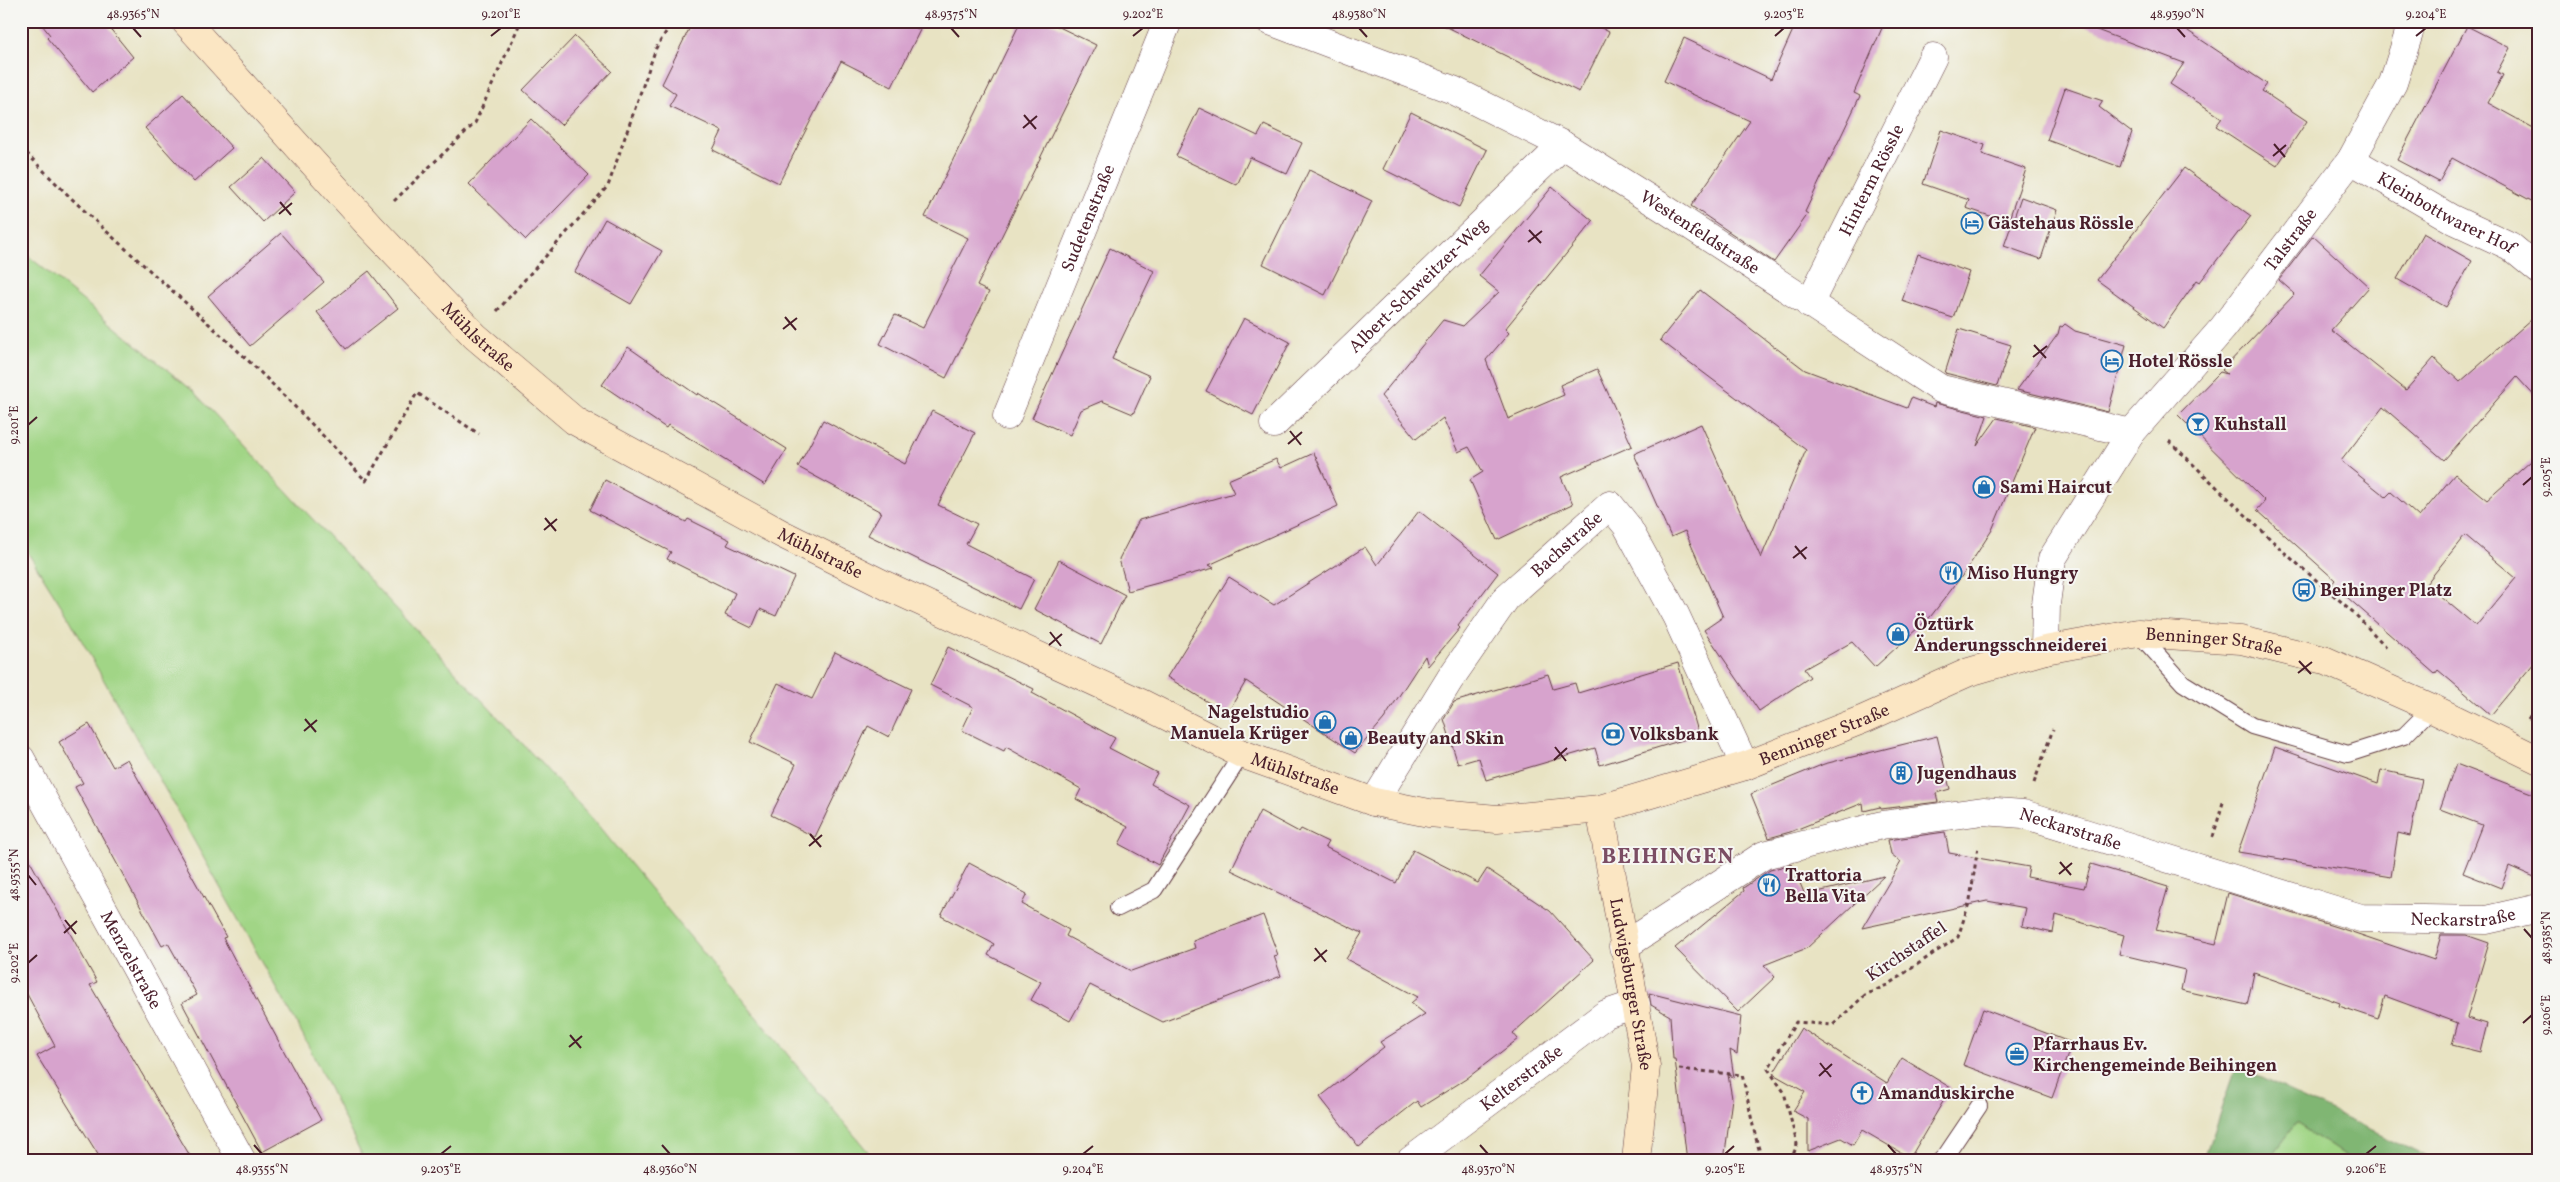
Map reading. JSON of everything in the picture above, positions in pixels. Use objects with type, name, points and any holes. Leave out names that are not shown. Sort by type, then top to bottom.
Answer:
[{"type":"main road","name":"Mühlstraße","points":[[185,21],[369,225],[475,336],[575,421],[782,534],[1143,704],[1242,754],[1374,802],[1429,813],[1497,819],[1600,809]]},
{"type":"main road","name":"Benninger Straße","points":[[1600,809],[1745,766],[1864,719],[1969,672],[2045,650],[2138,633],[2241,640],[2324,660],[2432,708],[2539,760]]},
{"type":"main road","name":"Ludwigsburger Straße","points":[[1600,809],[1623,947],[1636,1004],[1646,1066],[1636,1161]]},
{"type":"street","name":"Sudetenstraße","points":[[1007,416],[1168,21]]},
{"type":"street","name":"Westenfeldstraße","points":[[1270,21],[1453,90],[1563,145],[1662,207],[1941,389],[2138,425]]},
{"type":"street","name":"Talstraße","points":[[2138,425],[2223,328],[2351,160],[2393,83],[2409,33],[2406,21]]},
{"type":"street","name":"Hinterm Rössle","points":[[1809,304],[1933,57]]},
{"type":"street","name":"Albert-Schweitzer-Weg","points":[[1274,424],[1563,145]]},
{"type":"street","name":"Kleinbottwarer Hof","points":[[2351,160],[2452,219],[2510,246],[2539,270]]},
{"type":"street","points":[[2045,650],[2046,604],[2052,558],[2138,425]]},
{"type":"street","name":"Bachstraße","points":[[1374,802],[1450,679],[1506,598],[1610,505],[1627,526],[1676,616],[1745,766]]},
{"type":"street","name":"Menzelstraße","points":[[21,759],[242,1161]]},
{"type":"street","name":"Neckarstraße","points":[[1623,947],[1764,855],[1882,825],[1983,811],[2023,814],[2360,918],[2486,920],[2539,908]]},
{"type":"street","name":"Kelterstraße","points":[[1410,1161],[1606,1014],[1636,1004]]},
{"type":"lane","points":[[2138,633],[2183,683],[2252,726],[2348,754],[2404,736],[2432,708]]},
{"type":"lane","points":[[1118,908],[1154,890],[1242,754]]},
{"type":"lane","points":[[1940,1161],[1946,1156],[1978,1106]]},
{"type":"path","points":[[369,225],[475,123],[521,21]]},
{"type":"path","points":[[475,336],[608,186],[656,48],[673,21]]},
{"type":"path","points":[[21,147],[114,237],[223,337],[314,426],[366,481],[417,393],[478,434]]},
{"type":"path","points":[[2138,425],[2353,612],[2393,655]]},
{"type":"path","points":[[2530,716],[2539,703]]},
{"type":"path","points":[[2023,814],[2054,729]]},
{"type":"path","points":[[2203,869],[2224,799]]},
{"type":"path","name":"Kirchstaffel","points":[[1792,1161],[1797,1144],[1784,1092],[1768,1069],[1796,1022],[1833,1025],[1866,995],[1887,985],[1958,937],[1970,900],[1983,811]]},
{"type":"path","points":[[1646,1066],[1742,1076],[1748,1096],[1753,1134],[1763,1161]]},
{"type":"green space","points":[[21,250],[193,391],[591,817],[869,1153],[868,1161],[365,1161],[303,1035],[69,618],[21,542]]},
{"type":"green space","points":[[2236,1066],[2435,1161],[2353,1161],[2296,1123],[2267,1161],[2203,1161]]},
{"type":"green space","points":[[2296,1123],[2353,1161],[2267,1161]]},
{"type":"building","points":[[39,21],[104,21],[133,57],[92,92],[47,38],[50,35]]},
{"type":"building","points":[[693,21],[903,21],[920,30],[892,87],[841,61],[779,183],[713,150],[722,131],[669,106],[676,94],[662,84]]},
{"type":"building","points":[[1021,21],[1047,21],[1096,45],[977,286],[989,292],[946,378],[880,344],[895,315],[923,328],[968,238],[925,217]]},
{"type":"building","points":[[1435,21],[1588,21],[1609,32],[1579,92]]},
{"type":"building","points":[[1797,21],[1885,21],[1854,93],[1860,96],[1805,212],[1808,214],[1774,262],[1691,206],[1750,121],[1664,81],[1684,38],[1771,79]]},
{"type":"building","points":[[2082,21],[2173,21],[2267,84],[2262,91],[2307,121],[2277,166],[2216,126],[2222,118],[2170,84],[2184,63],[2081,24]]},
{"type":"building","points":[[2467,26],[2510,48],[2497,72],[2503,75],[2488,103],[2539,131],[2539,205],[2452,158],[2439,182],[2397,160]]},
{"type":"building","points":[[575,36],[612,71],[561,125],[523,90]]},
{"type":"building","points":[[2065,88],[2103,101],[2099,107],[2132,132],[2120,167],[2047,140]]},
{"type":"building","points":[[183,94],[232,148],[194,182],[145,128]]},
{"type":"building","points":[[1199,108],[1258,136],[1264,125],[1302,143],[1287,174],[1250,157],[1237,185],[1176,156]]},
{"type":"building","points":[[1411,112],[1487,150],[1459,207],[1383,169]]},
{"type":"building","points":[[531,119],[589,175],[526,240],[469,184]]},
{"type":"building","points":[[1941,130],[1985,145],[1982,154],[2026,169],[2008,222],[1966,208],[1969,200],[1923,184]]},
{"type":"building","points":[[264,158],[295,192],[263,222],[231,187]]},
{"type":"building","points":[[2184,168],[2251,216],[2200,282],[2197,280],[2163,328],[2097,280]]},
{"type":"building","points":[[1309,170],[1372,201],[1325,295],[1263,264]]},
{"type":"building","points":[[1552,187],[1593,221],[1505,329],[1509,333],[1486,360],[1508,419],[1564,395],[1560,385],[1597,369],[1632,446],[1561,477],[1573,504],[1497,540],[1470,480],[1483,472],[1469,447],[1458,452],[1443,418],[1416,439],[1381,396],[1443,320],[1463,326],[1499,292],[1479,276]]},
{"type":"building","points":[[2021,197],[2057,210],[2041,259],[2004,246]]},
{"type":"building","points":[[605,219],[662,251],[631,304],[575,272]]},
{"type":"building","points":[[281,233],[324,282],[250,346],[208,296]]},
{"type":"building","points":[[2423,233],[2472,261],[2446,307],[2397,279]]},
{"type":"building","points":[[2313,236],[2369,287],[2331,330],[2406,390],[2434,358],[2460,382],[2539,313],[2539,401],[2517,377],[2444,460],[2383,407],[2341,461],[2386,497],[2391,492],[2419,517],[2455,474],[2487,500],[2539,454],[2539,657],[2491,715],[2438,670],[2435,674],[2332,584],[2335,580],[2257,510],[2265,501],[2178,415],[2220,372],[2227,374],[2222,370],[2295,294],[2279,280]],"holes":[[[2465,535],[2516,578],[2476,626],[2426,584]]]},
{"type":"building","points":[[1110,248],[1154,271],[1112,359],[1150,376],[1133,414],[1102,401],[1081,410],[1070,435],[1032,418]]},
{"type":"building","points":[[1918,254],[1969,272],[1953,318],[1902,301]]},
{"type":"building","points":[[369,271],[398,308],[346,349],[317,312]]},
{"type":"building","points":[[1700,290],[1805,370],[1907,408],[1911,398],[1934,407],[1935,403],[1987,416],[1977,446],[1997,418],[2035,427],[1992,530],[1965,572],[1931,616],[1875,667],[1852,642],[1804,669],[1810,677],[1759,711],[1704,630],[1723,617],[1685,531],[1671,537],[1634,454],[1701,424],[1761,558],[1806,450],[1660,340]]},
{"type":"building","points":[[1244,318],[1290,342],[1253,415],[1206,391]]},
{"type":"building","points":[[2065,324],[2075,331],[2126,345],[2108,412],[2017,390],[2058,334],[2060,326],[2062,327]]},
{"type":"building","points":[[1959,329],[2011,345],[1997,386],[1945,373]]},
{"type":"building","points":[[628,347],[697,395],[698,393],[787,449],[765,485],[668,425],[666,428],[602,385]]},
{"type":"building","points":[[932,411],[975,433],[938,505],[977,524],[966,544],[1034,579],[1019,609],[868,535],[881,512],[798,467],[823,420],[905,464]]},
{"type":"building","points":[[1314,453],[1338,506],[1209,565],[1214,568],[1128,591],[1119,559],[1139,520],[1234,493],[1228,480],[1276,459],[1281,468]]},
{"type":"building","points":[[605,480],[686,522],[688,519],[730,540],[727,545],[794,577],[776,616],[760,609],[752,628],[725,615],[735,593],[667,559],[671,552],[590,510]]},
{"type":"building","points":[[1419,511],[1498,573],[1458,626],[1460,628],[1428,666],[1425,656],[1384,719],[1355,753],[1246,681],[1227,714],[1167,677],[1229,577],[1274,605],[1365,547],[1377,565]]},
{"type":"building","points":[[1059,560],[1125,595],[1101,644],[1034,609]]},
{"type":"building","points":[[948,647],[1034,689],[1032,693],[1115,738],[1109,748],[1157,773],[1151,784],[1190,805],[1158,865],[1119,844],[1128,827],[1076,799],[1081,789],[1006,747],[1004,751],[962,730],[973,707],[930,685]]},
{"type":"building","points":[[835,652],[911,689],[889,737],[868,726],[815,837],[771,815],[796,764],[750,742],[778,683],[812,699]]},
{"type":"building","points":[[1678,663],[1699,735],[1600,765],[1595,748],[1486,780],[1479,758],[1458,764],[1444,719],[1454,702],[1548,674],[1553,689],[1575,683],[1578,693]]},
{"type":"building","points":[[89,724],[113,767],[127,759],[226,937],[223,938],[321,1120],[262,1152],[182,1003],[197,995],[168,943],[162,946],[75,787],[83,783],[59,742]]},
{"type":"building","points":[[1937,736],[1950,789],[1936,793],[1938,802],[1881,809],[1880,807],[1864,811],[1863,803],[1790,832],[1769,838],[1751,794],[1824,764]]},
{"type":"building","points":[[2275,747],[2378,784],[2381,770],[2422,779],[2410,836],[2398,833],[2391,877],[2238,852]]},
{"type":"building","points":[[2456,764],[2539,796],[2539,879],[2509,866],[2501,888],[2463,873],[2482,825],[2440,809]]},
{"type":"building","points":[[1260,811],[1299,832],[1301,829],[1328,842],[1325,847],[1396,883],[1413,850],[1478,883],[1487,869],[1550,911],[1594,960],[1513,1033],[1518,1039],[1466,1079],[1421,1107],[1417,1101],[1359,1147],[1320,1097],[1384,1047],[1380,1042],[1425,1014],[1411,1003],[1418,997],[1346,959],[1362,933],[1231,870]]},
{"type":"building","points":[[1945,832],[1949,853],[2029,867],[2027,877],[2084,888],[2091,864],[2168,887],[2156,930],[2216,944],[2228,893],[2434,960],[2441,935],[2466,935],[2489,943],[2467,1018],[2487,1024],[2480,1052],[2452,1045],[2458,1023],[2385,996],[2378,1019],[2339,1006],[2340,1003],[2254,973],[2247,1005],[2181,990],[2185,970],[2119,954],[2124,935],[2056,915],[2053,933],[2022,926],[2026,908],[1987,901],[1862,928],[1901,862],[1891,854],[1888,840]]},
{"type":"building","points":[[21,845],[97,982],[90,985],[193,1161],[102,1161],[37,1056],[55,1046],[21,983]]},
{"type":"building","points":[[969,863],[1027,894],[1022,904],[1069,930],[1066,936],[1131,971],[1195,948],[1193,941],[1263,915],[1278,955],[1274,956],[1281,976],[1163,1022],[1090,985],[1070,1021],[1031,1000],[1041,982],[988,955],[994,944],[941,916]]},
{"type":"building","points":[[1792,864],[1805,895],[1884,876],[1807,948],[1764,965],[1775,977],[1738,1012],[1675,948],[1744,891],[1743,888],[1770,870]]},
{"type":"building","points":[[1649,993],[1741,1016],[1737,1054],[1730,1050],[1734,1078],[1728,1075],[1732,1098],[1724,1161],[1687,1161],[1675,1059],[1673,1059],[1670,1016],[1651,1005]]},
{"type":"building","name":"Pfarrhaus Ev. Kirchengemeinde Beihingen","points":[[1983,1009],[2072,1043],[2052,1098],[1963,1065]]},
{"type":"building","name":"Amanduskirche","points":[[1801,1028],[1887,1083],[1902,1058],[1951,1088],[1910,1158],[1862,1130],[1853,1145],[1841,1138],[1808,1151],[1808,1119],[1793,1111],[1805,1092],[1773,1074]]},
{"type":"place","name":"Gästehaus Rössle","points":[[1972,223]]},
{"type":"place","name":"Hotel Rössle","points":[[2112,361]]},
{"type":"place","name":"Kuhstall","points":[[2198,424]]},
{"type":"place","name":"Sami Haircut","points":[[1984,487]]},
{"type":"place","name":"Miso Hungry","points":[[1951,573]]},
{"type":"place","name":"Beihinger Platz","points":[[2304,590]]},
{"type":"place","name":"Öztürk Änderungsschneiderei","points":[[1898,634]]},
{"type":"place","name":"Nagelstudio Manuela Krüger","points":[[1325,722]]},
{"type":"place","name":"Volksbank","points":[[1613,734]]},
{"type":"place","name":"Beauty and Skin","points":[[1351,738]]},
{"type":"place","name":"Jugendhaus","points":[[1901,773]]},
{"type":"place","name":"Trattoria Bella Vita","points":[[1769,885]]},
{"type":"place","name":"Pfarrhaus Ev. Kirchengemeinde Beihingen","points":[[2017,1054]]},
{"type":"place","name":"Amanduskirche","points":[[1862,1093]]},
{"type":"district","name":"BEIHINGEN","points":[[1668,855]]}]
